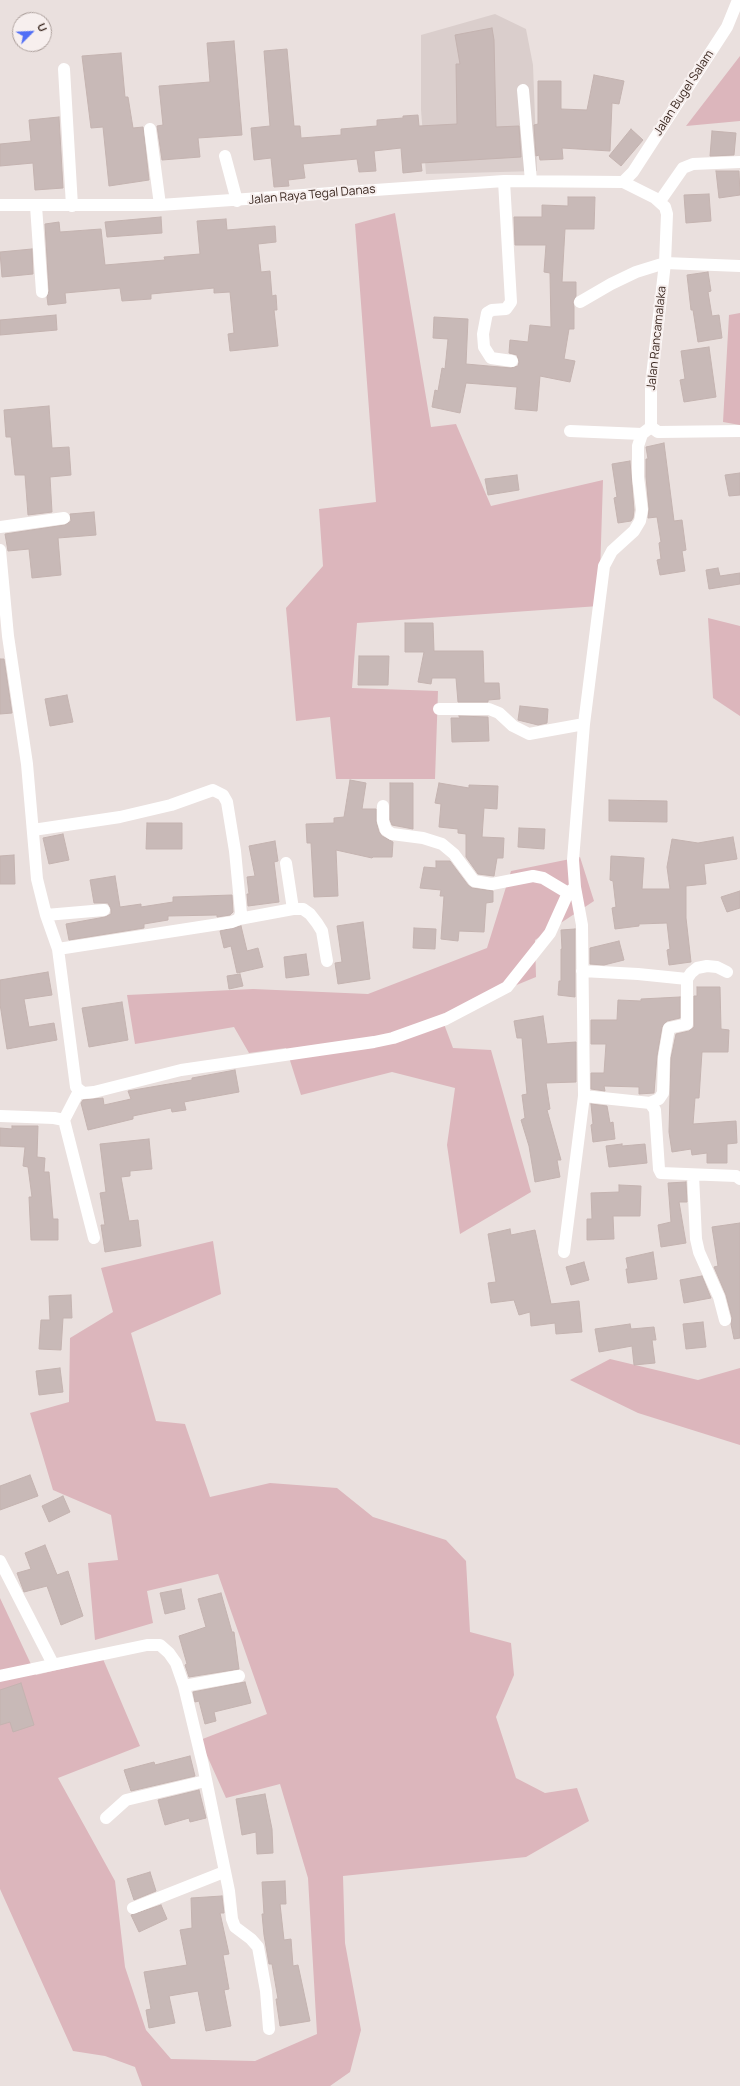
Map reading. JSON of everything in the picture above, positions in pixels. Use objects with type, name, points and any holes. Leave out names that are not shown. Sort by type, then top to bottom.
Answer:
[{"type":"street","name":"Jalan Bugel Salam","points":[[627,183],[727,27],[738,0]]},
{"type":"street","points":[[64,69],[72,206]]},
{"type":"street","points":[[523,90],[531,181]]},
{"type":"street","points":[[150,129],[160,205]]},
{"type":"street","points":[[225,156],[237,201]]},
{"type":"street","points":[[627,183],[658,200],[683,168],[694,164],[740,162]]},
{"type":"street","name":"Jalan Raya Tegal Danas","points":[[0,205],[160,205],[237,201],[504,181],[627,183]]},
{"type":"street","points":[[504,181],[511,302],[506,309],[492,310],[487,314],[483,334],[484,347],[491,358],[512,361]]},
{"type":"street","name":"Jalan Rancamalaka","points":[[564,1252],[584,1096],[582,925],[571,890],[584,724],[604,566],[612,551],[634,531],[640,521],[642,510],[638,477],[638,446],[646,430],[665,263],[667,214],[658,200]]},
{"type":"street","points":[[36,206],[42,292]]},
{"type":"street","points":[[580,302],[636,272],[665,263],[740,266]]},
{"type":"street","points":[[570,431],[740,431]]},
{"type":"street","points":[[0,527],[64,518]]},
{"type":"street","points":[[0,550],[8,636],[27,764],[37,879],[46,915],[58,949],[73,1081],[79,1091]]},
{"type":"street","points":[[439,709],[489,709],[498,713],[513,726],[529,734],[584,724]]},
{"type":"street","points":[[33,830],[120,817],[171,805],[213,790],[223,795],[227,802],[236,851],[241,913],[239,919]]},
{"type":"street","points":[[79,1091],[94,1092],[181,1070],[393,1038],[446,1019],[506,987],[519,973],[550,933],[571,890],[543,878],[533,876],[492,884],[474,881],[454,854],[442,844],[423,838],[392,834],[386,830],[383,821],[383,806]]},
{"type":"street","points":[[286,863],[293,908]]},
{"type":"street","points":[[58,949],[232,922],[239,919],[293,908],[303,909],[310,914],[322,931],[326,961]]},
{"type":"street","points":[[46,915],[104,910]]},
{"type":"street","points":[[650,1103],[659,1099],[663,1093],[664,1057],[669,1028],[687,1024],[687,979],[697,968],[707,966],[717,967],[727,972]]},
{"type":"street","points":[[582,971],[638,974],[687,979]]},
{"type":"street","points":[[79,1091],[64,1120],[94,1238]]},
{"type":"street","points":[[584,1096],[641,1100],[650,1103],[655,1110],[659,1169],[661,1174],[736,1176],[740,1179]]},
{"type":"street","points":[[0,1116],[54,1118],[64,1120]]},
{"type":"street","points":[[693,1175],[696,1239],[699,1252],[719,1297],[725,1320]]},
{"type":"street","points":[[0,1561],[53,1664]]},
{"type":"street","points":[[0,1676],[147,1645],[160,1645],[176,1663],[184,1686],[235,1926],[258,1947],[266,1991],[269,2029]]},
{"type":"street","points":[[184,1686],[239,1676]]},
{"type":"street","points":[[106,1818],[126,1800],[205,1781]]},
{"type":"street","points":[[133,1908],[224,1872]]},
{"type":"shaded area","points":[[495,14],[526,29],[533,65],[537,171],[426,174],[421,110],[421,35]]},
{"type":"shaded area","points":[[740,56],[740,121],[686,126]]},
{"type":"shaded area","points":[[395,213],[431,427],[456,424],[491,506],[603,480],[599,606],[357,623],[352,688],[438,691],[435,779],[336,779],[330,717],[296,721],[286,608],[323,566],[319,509],[376,502],[355,224]]},
{"type":"shaded area","points":[[740,313],[740,425],[723,422],[729,315]]},
{"type":"shaded area","points":[[708,618],[740,626],[740,716],[713,698]]},
{"type":"shaded area","points":[[580,857],[594,901],[535,940],[536,977],[441,1016],[453,1048],[491,1050],[531,1192],[460,1234],[447,1145],[455,1088],[392,1072],[301,1095],[286,1048],[249,1053],[234,1027],[135,1044],[127,995],[253,989],[368,994],[487,948],[511,871]]},
{"type":"shaded area","points":[[213,1241],[221,1294],[131,1333],[156,1421],[185,1424],[210,1497],[270,1483],[337,1488],[373,1517],[446,1540],[466,1561],[470,1632],[511,1643],[514,1675],[496,1717],[516,1778],[545,1793],[577,1788],[589,1821],[526,1857],[343,1876],[345,1943],[361,2030],[350,2072],[330,2086],[142,2086],[135,2067],[105,2056],[73,2051],[0,1889],[0,1598],[36,1675],[103,1659],[140,1746],[58,1778],[115,1881],[125,1967],[146,2030],[171,2059],[255,2061],[317,2034],[308,1878],[280,1784],[226,1798],[200,1740],[267,1714],[218,1574],[147,1591],[153,1623],[95,1640],[88,1563],[118,1560],[111,1515],[53,1490],[30,1413],[69,1402],[70,1338],[113,1312],[101,1268]]},
{"type":"shaded area","points":[[610,1359],[698,1380],[740,1368],[740,1445],[638,1413],[570,1380]]},
{"type":"building","points":[[492,28],[494,40],[496,127],[519,126],[521,157],[421,163],[422,171],[403,173],[401,148],[374,151],[376,171],[359,172],[357,159],[303,164],[305,178],[288,180],[289,186],[274,187],[271,158],[254,160],[251,128],[270,126],[264,51],[287,49],[294,126],[300,126],[301,138],[341,135],[341,129],[377,126],[377,120],[403,118],[403,116],[418,115],[419,126],[457,124],[456,64],[460,64],[455,35]]},
{"type":"building","points":[[234,41],[242,135],[198,138],[200,157],[162,160],[157,126],[163,125],[159,86],[210,82],[207,43]]},
{"type":"building","points":[[121,53],[125,97],[128,97],[133,128],[143,127],[149,180],[109,186],[103,127],[91,128],[82,56]]},
{"type":"building","points":[[594,75],[624,81],[619,104],[612,103],[610,151],[562,148],[563,159],[540,160],[539,155],[536,156],[534,125],[538,124],[538,81],[561,81],[561,109],[587,110]]},
{"type":"building","points":[[59,117],[63,188],[35,190],[33,163],[0,166],[0,144],[31,141],[29,120]]},
{"type":"building","points":[[631,129],[643,140],[621,166],[609,156]]},
{"type":"building","points":[[712,131],[736,133],[734,155],[710,156]]},
{"type":"building","points":[[716,171],[739,171],[740,195],[719,198]]},
{"type":"building","points":[[709,194],[711,221],[686,223],[684,195]]},
{"type":"building","points":[[568,197],[595,197],[594,229],[565,229],[562,282],[576,282],[576,296],[573,302],[574,329],[569,329],[564,359],[575,361],[570,382],[540,376],[537,411],[515,409],[517,387],[466,383],[460,413],[432,407],[435,390],[438,391],[442,368],[445,369],[448,339],[433,338],[434,317],[468,319],[466,364],[511,368],[518,366],[519,362],[517,355],[509,353],[510,340],[528,342],[530,325],[551,327],[550,273],[544,272],[546,245],[515,245],[514,217],[542,217],[542,205],[568,206]]},
{"type":"building","points":[[161,217],[162,233],[107,237],[105,222]]},
{"type":"building","points":[[226,219],[227,230],[275,226],[276,242],[258,244],[261,272],[270,271],[272,296],[276,295],[277,310],[274,310],[278,346],[230,351],[228,334],[234,333],[230,292],[214,293],[214,288],[151,294],[151,299],[122,301],[120,288],[65,293],[66,303],[48,305],[47,297],[49,291],[45,224],[59,222],[60,232],[101,229],[105,265],[165,260],[164,257],[200,254],[197,221]]},
{"type":"building","points":[[32,249],[33,274],[2,277],[0,252]]},
{"type":"building","points":[[708,272],[711,291],[708,292],[712,316],[719,315],[722,338],[698,342],[693,310],[691,310],[687,275]]},
{"type":"building","points":[[56,315],[57,330],[0,335],[0,320]]},
{"type":"building","points":[[709,347],[716,397],[684,402],[680,380],[685,379],[681,351]]},
{"type":"building","points":[[49,406],[52,448],[69,447],[71,475],[50,477],[52,512],[28,515],[25,475],[15,475],[11,437],[6,437],[4,410]]},
{"type":"building","points":[[664,443],[674,521],[682,520],[686,550],[682,551],[685,571],[660,575],[657,560],[661,559],[659,543],[661,542],[657,517],[648,518],[649,509],[646,459],[648,459],[646,447]]},
{"type":"building","points":[[630,461],[634,510],[633,518],[631,521],[618,523],[614,498],[617,497],[612,464]]},
{"type":"building","points":[[740,473],[740,495],[729,496],[725,475]]},
{"type":"building","points":[[517,475],[519,490],[488,495],[485,479]]},
{"type":"building","points":[[94,512],[96,535],[58,538],[61,575],[32,578],[29,549],[8,551],[5,534],[65,525],[71,521],[70,514]]},
{"type":"building","points":[[718,568],[720,576],[740,573],[740,584],[709,589],[706,570]]},
{"type":"building","points":[[405,623],[433,623],[434,651],[483,651],[484,683],[499,683],[500,699],[488,700],[488,702],[458,702],[456,678],[432,678],[431,684],[418,682],[424,652],[405,652]]},
{"type":"building","points":[[359,656],[389,656],[388,685],[358,685]]},
{"type":"building","points":[[0,659],[4,659],[12,713],[0,714]]},
{"type":"building","points":[[67,695],[73,722],[50,726],[45,699]]},
{"type":"building","points":[[520,706],[548,709],[547,723],[538,725],[518,720]]},
{"type":"building","points":[[459,716],[488,717],[489,741],[452,742],[451,718],[460,718]]},
{"type":"building","points":[[350,780],[366,783],[362,809],[376,809],[376,821],[379,832],[382,836],[393,842],[392,857],[372,858],[336,850],[338,896],[314,897],[311,843],[307,843],[306,824],[334,823],[334,818],[344,817]]},
{"type":"building","points":[[390,783],[413,783],[413,829],[392,825],[390,820]]},
{"type":"building","points":[[439,783],[469,788],[469,785],[498,786],[497,809],[484,808],[482,837],[504,838],[503,858],[497,858],[494,876],[478,874],[466,857],[466,834],[458,833],[458,829],[439,827],[441,804],[435,803]]},
{"type":"building","points":[[609,800],[667,801],[667,822],[609,821]]},
{"type":"building","points":[[147,823],[182,823],[182,849],[146,849]]},
{"type":"building","points":[[519,828],[545,829],[544,849],[518,847]]},
{"type":"building","points":[[63,834],[69,860],[49,864],[43,838]]},
{"type":"building","points":[[733,837],[737,859],[704,864],[706,884],[686,886],[686,918],[691,962],[669,965],[667,950],[670,949],[667,923],[639,924],[639,926],[615,929],[612,908],[616,907],[613,881],[610,880],[611,856],[644,858],[642,889],[670,889],[667,867],[672,839],[698,843]]},
{"type":"building","points":[[275,841],[278,861],[274,862],[279,902],[248,906],[247,894],[249,894],[247,877],[255,876],[249,846]]},
{"type":"building","points":[[14,855],[15,884],[0,884],[0,856]]},
{"type":"building","points":[[436,861],[450,861],[468,885],[472,888],[493,891],[493,902],[486,903],[484,932],[459,931],[458,941],[441,939],[444,896],[440,896],[441,890],[420,888],[424,867],[436,868]]},
{"type":"building","points":[[115,876],[120,907],[141,904],[141,907],[173,902],[173,897],[232,895],[233,912],[230,915],[217,917],[217,915],[168,916],[168,920],[144,924],[144,928],[69,940],[66,924],[105,917],[111,914],[111,909],[108,903],[94,903],[90,880]]},
{"type":"building","points":[[740,891],[740,908],[727,912],[721,897]]},
{"type":"building","points":[[363,922],[370,979],[338,984],[335,963],[342,962],[337,926]]},
{"type":"building","points":[[241,926],[247,951],[258,948],[263,967],[237,973],[231,946],[224,948],[220,931]]},
{"type":"building","points":[[414,928],[436,929],[435,949],[413,948]]},
{"type":"building","points":[[575,929],[575,997],[558,995],[559,981],[561,981],[561,930]]},
{"type":"building","points":[[619,941],[624,960],[604,965],[590,964],[590,948]]},
{"type":"building","points":[[306,954],[309,975],[286,978],[284,957]]},
{"type":"building","points":[[48,972],[52,995],[24,999],[29,1027],[54,1023],[57,1040],[7,1049],[0,1004],[0,980]]},
{"type":"building","points":[[240,974],[243,986],[229,989],[227,976]]},
{"type":"building","points":[[697,987],[720,987],[721,1029],[729,1030],[728,1052],[702,1052],[699,1098],[695,1098],[693,1124],[736,1121],[737,1143],[727,1144],[727,1163],[707,1163],[707,1153],[692,1155],[691,1149],[672,1152],[669,1132],[671,1058],[676,1034],[689,1031],[694,1027],[694,996],[697,996]]},
{"type":"building","points":[[680,997],[680,1018],[667,1021],[662,1027],[657,1056],[654,1093],[639,1094],[639,1087],[604,1086],[605,1091],[591,1089],[591,1073],[604,1073],[606,1044],[591,1044],[591,1020],[617,1020],[618,1000],[641,1001],[641,999]]},
{"type":"building","points":[[122,1002],[128,1040],[89,1047],[82,1008]]},
{"type":"building","points":[[543,1016],[547,1044],[576,1042],[576,1082],[546,1083],[550,1109],[547,1110],[561,1160],[557,1160],[560,1177],[535,1182],[529,1146],[521,1120],[525,1118],[522,1095],[527,1094],[522,1038],[517,1038],[514,1021]]},
{"type":"building","points":[[235,1070],[239,1092],[184,1102],[186,1110],[172,1112],[171,1108],[133,1116],[133,1119],[88,1130],[81,1103],[83,1100],[103,1098],[104,1105],[131,1099],[128,1091],[192,1080],[192,1078]]},
{"type":"building","points":[[591,1104],[607,1106],[610,1123],[613,1122],[615,1139],[593,1142]]},
{"type":"building","points":[[12,1126],[38,1126],[37,1157],[45,1158],[44,1172],[49,1172],[53,1219],[58,1219],[58,1240],[31,1240],[29,1197],[32,1197],[28,1167],[23,1166],[25,1147],[0,1146],[0,1128],[12,1129]]},
{"type":"building","points":[[149,1139],[152,1169],[130,1171],[130,1176],[121,1177],[129,1221],[138,1220],[141,1246],[105,1252],[101,1225],[105,1225],[100,1193],[106,1192],[100,1144]]},
{"type":"building","points":[[622,1144],[622,1146],[645,1144],[647,1163],[609,1167],[606,1146]]},
{"type":"building","points":[[686,1182],[687,1202],[679,1202],[686,1243],[661,1247],[658,1225],[671,1222],[668,1183]]},
{"type":"building","points":[[619,1185],[641,1186],[640,1216],[613,1216],[614,1239],[587,1240],[587,1219],[592,1219],[591,1193],[619,1192]]},
{"type":"building","points":[[740,1223],[740,1338],[734,1339],[731,1324],[732,1318],[726,1295],[714,1267],[718,1266],[712,1227]]},
{"type":"building","points":[[510,1229],[511,1235],[535,1230],[551,1304],[579,1301],[582,1332],[556,1334],[555,1323],[531,1326],[530,1312],[519,1315],[514,1300],[491,1303],[488,1283],[496,1282],[488,1234]]},
{"type":"building","points":[[653,1252],[657,1279],[628,1283],[626,1258]]},
{"type":"building","points":[[584,1262],[589,1280],[571,1285],[566,1267]]},
{"type":"building","points":[[702,1276],[711,1298],[684,1303],[680,1280]]},
{"type":"building","points":[[71,1295],[72,1318],[63,1318],[61,1350],[39,1349],[41,1320],[50,1320],[49,1296]]},
{"type":"building","points":[[703,1322],[706,1347],[686,1349],[683,1324]]},
{"type":"building","points":[[630,1324],[631,1329],[654,1327],[656,1340],[652,1340],[655,1363],[634,1365],[632,1346],[599,1352],[595,1329]]},
{"type":"building","points":[[60,1368],[63,1392],[39,1395],[36,1371]]},
{"type":"building","points":[[30,1475],[38,1496],[0,1510],[0,1486]]},
{"type":"building","points":[[63,1496],[70,1512],[49,1522],[42,1506]]},
{"type":"building","points":[[45,1545],[57,1575],[68,1571],[83,1616],[61,1625],[47,1586],[24,1592],[17,1573],[31,1569],[25,1553]]},
{"type":"building","points":[[181,1589],[185,1609],[165,1614],[160,1593]]},
{"type":"building","points":[[221,1593],[232,1632],[234,1632],[239,1669],[189,1677],[179,1636],[206,1627],[198,1599]]},
{"type":"building","points":[[245,1682],[251,1703],[214,1712],[216,1721],[205,1724],[199,1701],[195,1702],[193,1692]]},
{"type":"building","points":[[21,1683],[34,1725],[13,1732],[10,1722],[0,1725],[0,1690]]},
{"type":"building","points":[[190,1756],[195,1776],[131,1791],[124,1770],[154,1762],[155,1765]]},
{"type":"building","points":[[199,1790],[206,1818],[190,1822],[189,1818],[165,1825],[158,1800]]},
{"type":"building","points":[[265,1794],[272,1829],[273,1853],[257,1854],[256,1832],[242,1835],[236,1799]]},
{"type":"building","points":[[150,1872],[156,1891],[134,1900],[127,1879]]},
{"type":"building","points":[[285,1881],[286,1904],[280,1904],[284,1940],[291,1939],[293,1966],[298,1965],[310,2021],[280,2026],[276,1999],[278,1999],[272,1964],[269,1964],[264,1935],[262,1914],[264,1914],[262,1882]]},
{"type":"building","points":[[222,1896],[224,1913],[220,1913],[229,1954],[223,1955],[229,1989],[224,1990],[231,2026],[206,2031],[198,1991],[169,1996],[175,2023],[149,2028],[146,2010],[151,2009],[144,1972],[187,1965],[180,1930],[192,1928],[191,1898]]},
{"type":"building","points":[[161,1905],[167,1919],[139,1932],[131,1915]]}]
